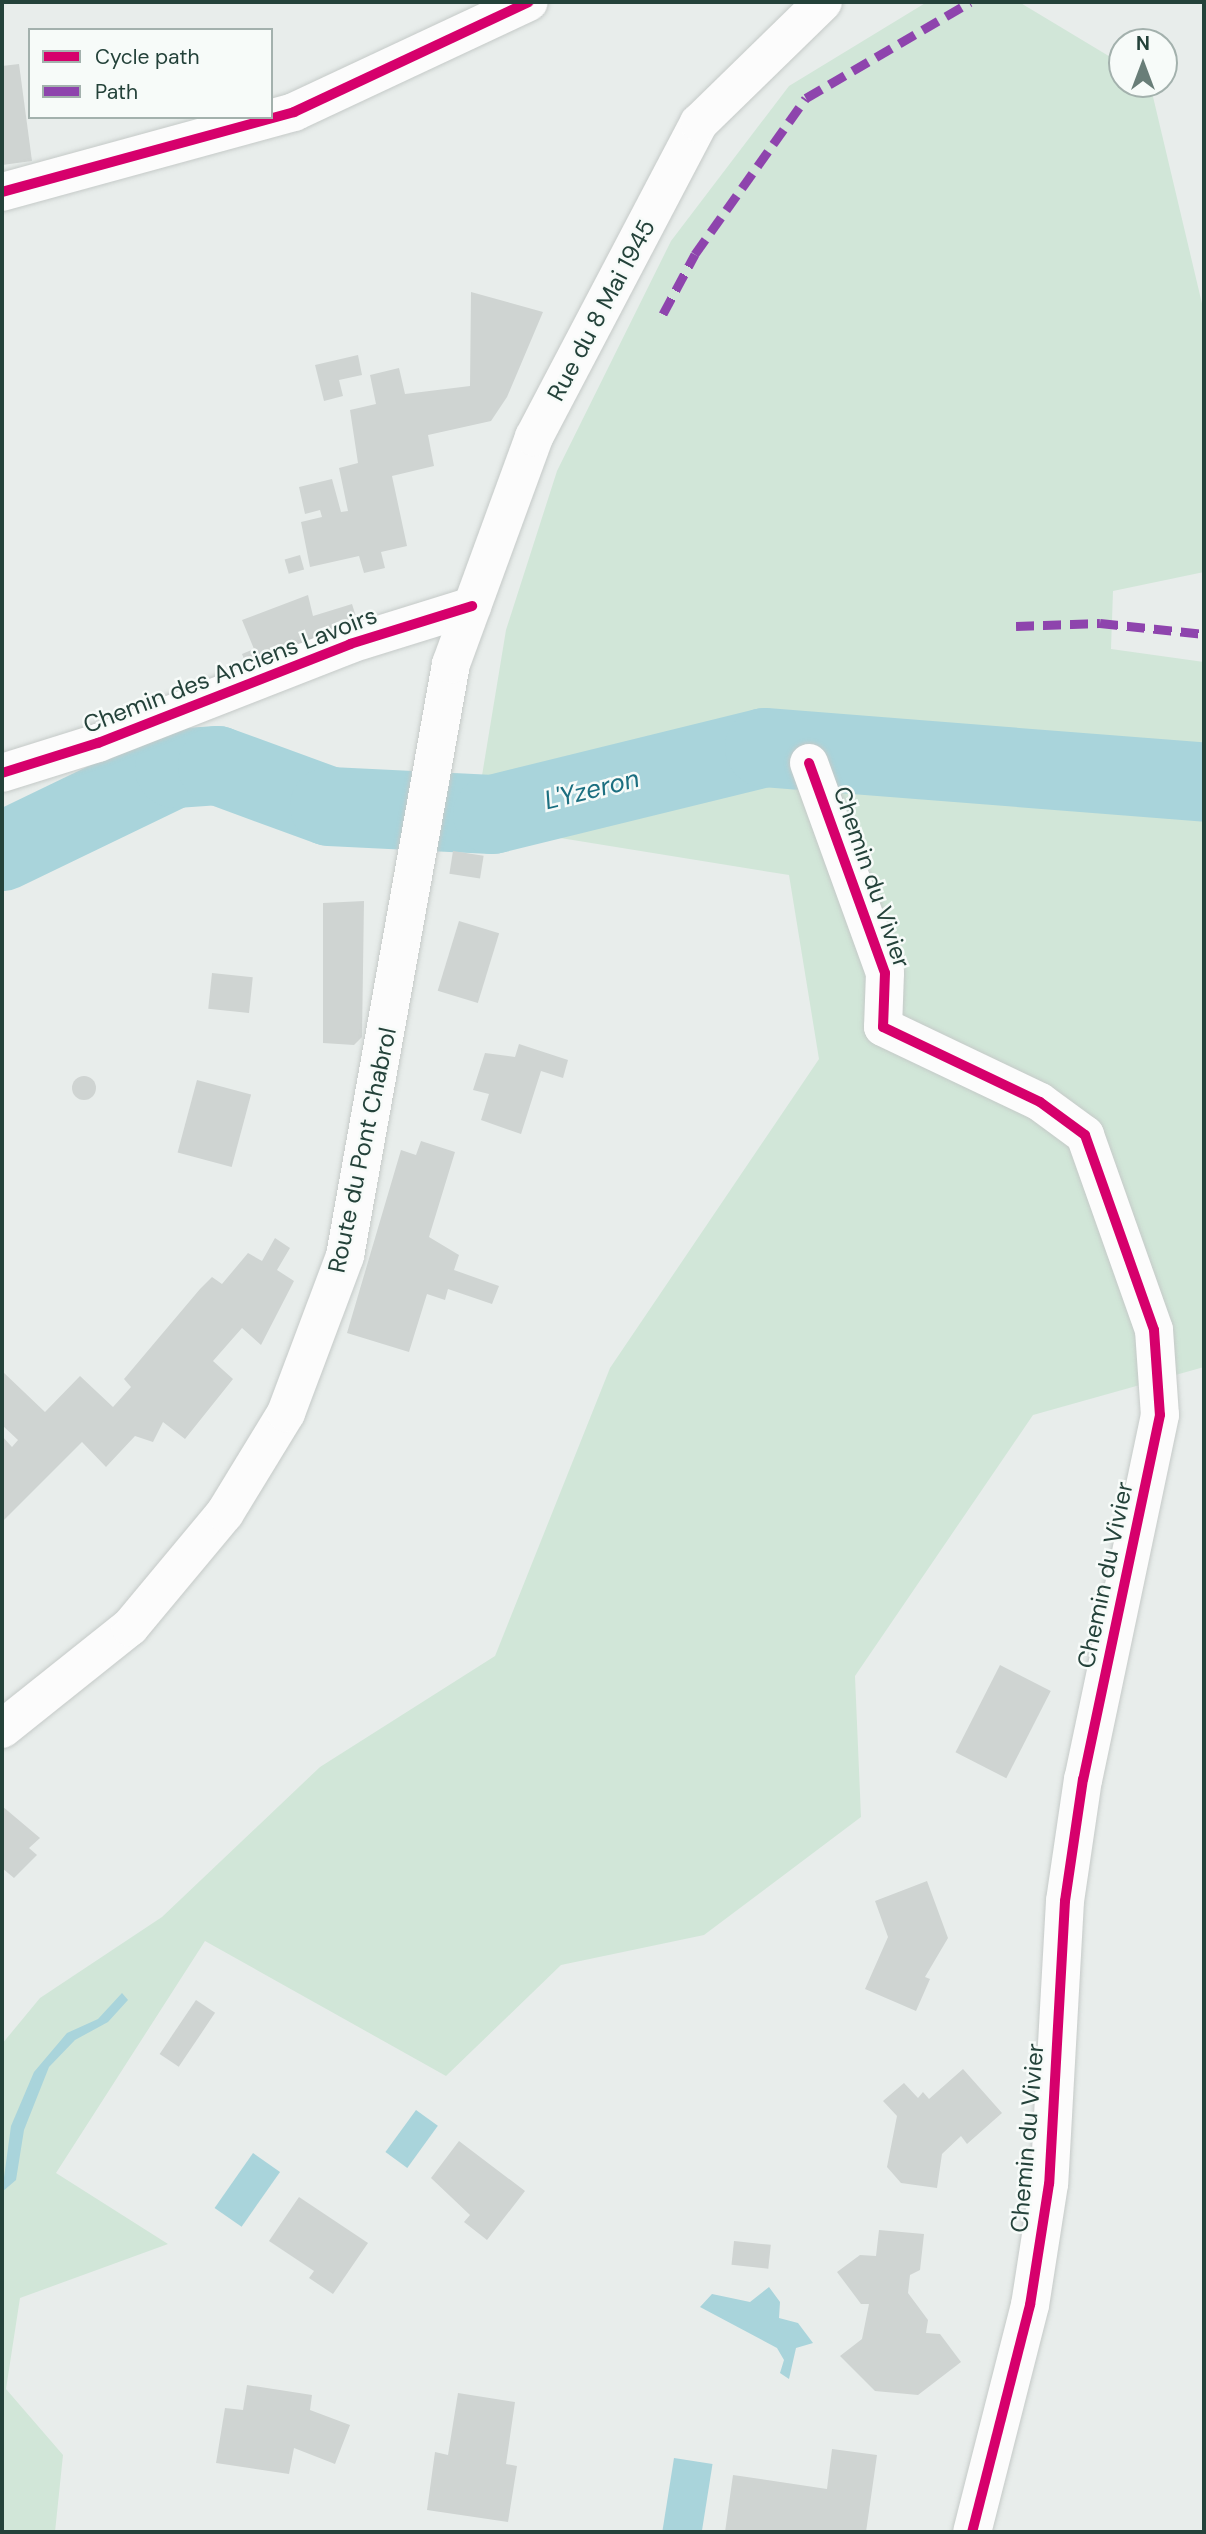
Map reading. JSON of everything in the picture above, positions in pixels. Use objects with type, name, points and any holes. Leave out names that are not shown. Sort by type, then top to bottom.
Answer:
[{"type":"street","points":[[273,118],[294,112],[529,2]]},
{"type":"street","name":"Rue du 8 Mai 1945","points":[[451,664],[534,437],[699,122],[823,2]]},
{"type":"street","points":[[2,192],[268,119]]},
{"type":"street","name":"Chemin des Anciens Lavoirs","points":[[2,773],[99,743],[350,644],[472,606]]},
{"type":"street","name":"Route du Pont Chabrol","points":[[2,1729],[130,1627],[225,1513],[286,1413],[345,1256],[400,966],[451,664]]},
{"type":"street","name":"Chemin du Vivier","points":[[809,763],[885,973],[883,1027],[1040,1102],[1085,1136],[1154,1330],[1160,1415],[1083,1779],[1065,1901],[1049,2184],[1030,2305],[972,2532]]},
{"type":"green space","points":[[927,2],[1019,2],[1108,56],[1108,98],[1153,98],[1204,312],[1204,572],[1113,591],[1111,649],[1204,662],[1204,1367],[1033,1415],[855,1676],[861,1817],[704,1935],[561,1965],[446,2076],[205,1941],[56,2173],[168,2244],[20,2298],[6,2389],[63,2455],[55,2532],[2,2532],[2,2044],[40,1998],[162,1917],[320,1767],[495,1656],[610,1368],[819,1059],[789,875],[474,824],[506,630],[557,471],[671,241],[789,86]]},
{"type":"water","points":[[122,1993],[128,2000],[108,2022],[75,2040],[49,2067],[24,2130],[16,2180],[2,2192],[11,2126],[34,2072],[67,2033],[98,2019]]},
{"type":"water","points":[[416,2110],[438,2126],[407,2168],[385,2152]]},
{"type":"water","points":[[253,2153],[280,2172],[242,2227],[215,2208]]},
{"type":"water","points":[[769,2287],[780,2302],[779,2318],[798,2323],[813,2343],[796,2348],[789,2379],[780,2373],[784,2360],[777,2348],[700,2307],[712,2294],[750,2302]]},
{"type":"water","points":[[674,2458],[713,2464],[702,2532],[662,2532]]},
{"type":"building","points":[[19,64],[32,161],[2,165],[2,66]]},
{"type":"building","points":[[471,292],[543,312],[507,397],[491,421],[428,435],[434,466],[392,476],[407,546],[381,552],[385,568],[364,573],[359,556],[310,567],[301,522],[322,517],[320,510],[305,514],[299,487],[332,479],[341,512],[348,511],[339,468],[358,463],[350,410],[376,404],[370,375],[399,368],[405,394],[470,386]]},
{"type":"building","points":[[358,355],[362,375],[339,380],[343,396],[324,401],[315,365]]},
{"type":"building","points":[[300,555],[304,569],[289,574],[285,559]]},
{"type":"building","points":[[308,595],[313,616],[352,604],[359,626],[247,666],[242,654],[254,649],[242,620]]},
{"type":"building","points":[[453,851],[484,856],[480,879],[449,874]]},
{"type":"building","points":[[364,901],[362,1037],[354,1045],[323,1043],[323,903]]},
{"type":"building","points":[[459,921],[499,933],[478,1003],[438,991]]},
{"type":"building","points":[[212,973],[253,977],[249,1013],[208,1009]]},
{"type":"building","points":[[519,1044],[568,1060],[563,1078],[541,1071],[521,1134],[481,1120],[489,1094],[473,1090],[485,1053],[515,1057]]},
{"type":"building","points":[[79,1076],[89,1076],[96,1083],[96,1093],[89,1100],[79,1100],[72,1093],[72,1083]]},
{"type":"building","points":[[197,1080],[251,1094],[232,1167],[178,1152]]},
{"type":"building","points":[[421,1141],[455,1152],[429,1237],[459,1255],[454,1270],[499,1286],[492,1304],[448,1289],[445,1300],[427,1294],[409,1352],[347,1333],[401,1150],[416,1155]]},
{"type":"building","points":[[275,1238],[290,1248],[277,1270],[294,1281],[261,1345],[242,1328],[213,1361],[233,1379],[185,1439],[163,1422],[153,1442],[135,1436],[106,1467],[82,1442],[2,1522],[2,1436],[12,1447],[18,1440],[2,1425],[2,1371],[45,1412],[80,1376],[113,1407],[131,1387],[124,1379],[200,1289],[212,1277],[222,1284],[248,1253],[262,1261]]},
{"type":"building","points":[[1000,1665],[1051,1691],[1006,1778],[956,1752]]},
{"type":"building","points":[[2,1806],[40,1838],[29,1848],[37,1855],[14,1878],[2,1868]]},
{"type":"building","points":[[927,1881],[948,1938],[925,1977],[930,1979],[916,2011],[865,1989],[888,1937],[875,1901]]},
{"type":"building","points":[[196,2000],[215,2013],[179,2067],[160,2054]]},
{"type":"building","points":[[963,2069],[1002,2113],[967,2144],[961,2136],[942,2154],[937,2188],[901,2183],[887,2167],[897,2116],[883,2101],[904,2083],[918,2098],[923,2092],[929,2099]]},
{"type":"building","points":[[459,2141],[525,2191],[487,2240],[464,2222],[470,2215],[431,2178]]},
{"type":"building","points":[[299,2197],[368,2243],[333,2294],[309,2278],[314,2271],[269,2241]]},
{"type":"building","points":[[879,2230],[924,2234],[920,2270],[910,2275],[908,2293],[928,2320],[926,2333],[940,2334],[961,2362],[918,2395],[875,2391],[840,2356],[862,2339],[869,2304],[861,2304],[837,2272],[860,2255],[876,2256]]},
{"type":"building","points":[[734,2241],[771,2245],[768,2269],[731,2265]]},
{"type":"building","points":[[247,2385],[312,2395],[310,2410],[350,2425],[335,2464],[294,2448],[289,2474],[216,2463],[225,2408],[243,2410]]},
{"type":"building","points":[[458,2393],[515,2402],[506,2464],[517,2466],[508,2522],[427,2510],[435,2452],[448,2455]]},
{"type":"building","points":[[832,2449],[877,2455],[866,2532],[725,2532],[733,2475],[827,2489]]},
{"type":"waterway","name":"L'Yzeron","points":[[2,851],[174,768],[217,765],[329,806],[492,814],[764,747],[1204,782]]},
{"type":"marked path","points":[[663,314],[695,254],[806,98],[970,2]]},
{"type":"marked path","points":[[1016,626],[1100,623],[1204,634]]},
{"type":"cycle path","points":[[273,118],[294,112],[529,2]]},
{"type":"cycle path","points":[[2,192],[268,119]]},
{"type":"cycle path","points":[[2,773],[98,743],[350,644],[472,606]]},
{"type":"cycle path","points":[[809,763],[885,973],[883,1027],[1040,1102],[1085,1135],[1154,1330],[1160,1415],[1083,1779],[1065,1901],[1049,2184],[1030,2305],[972,2532]]}]
